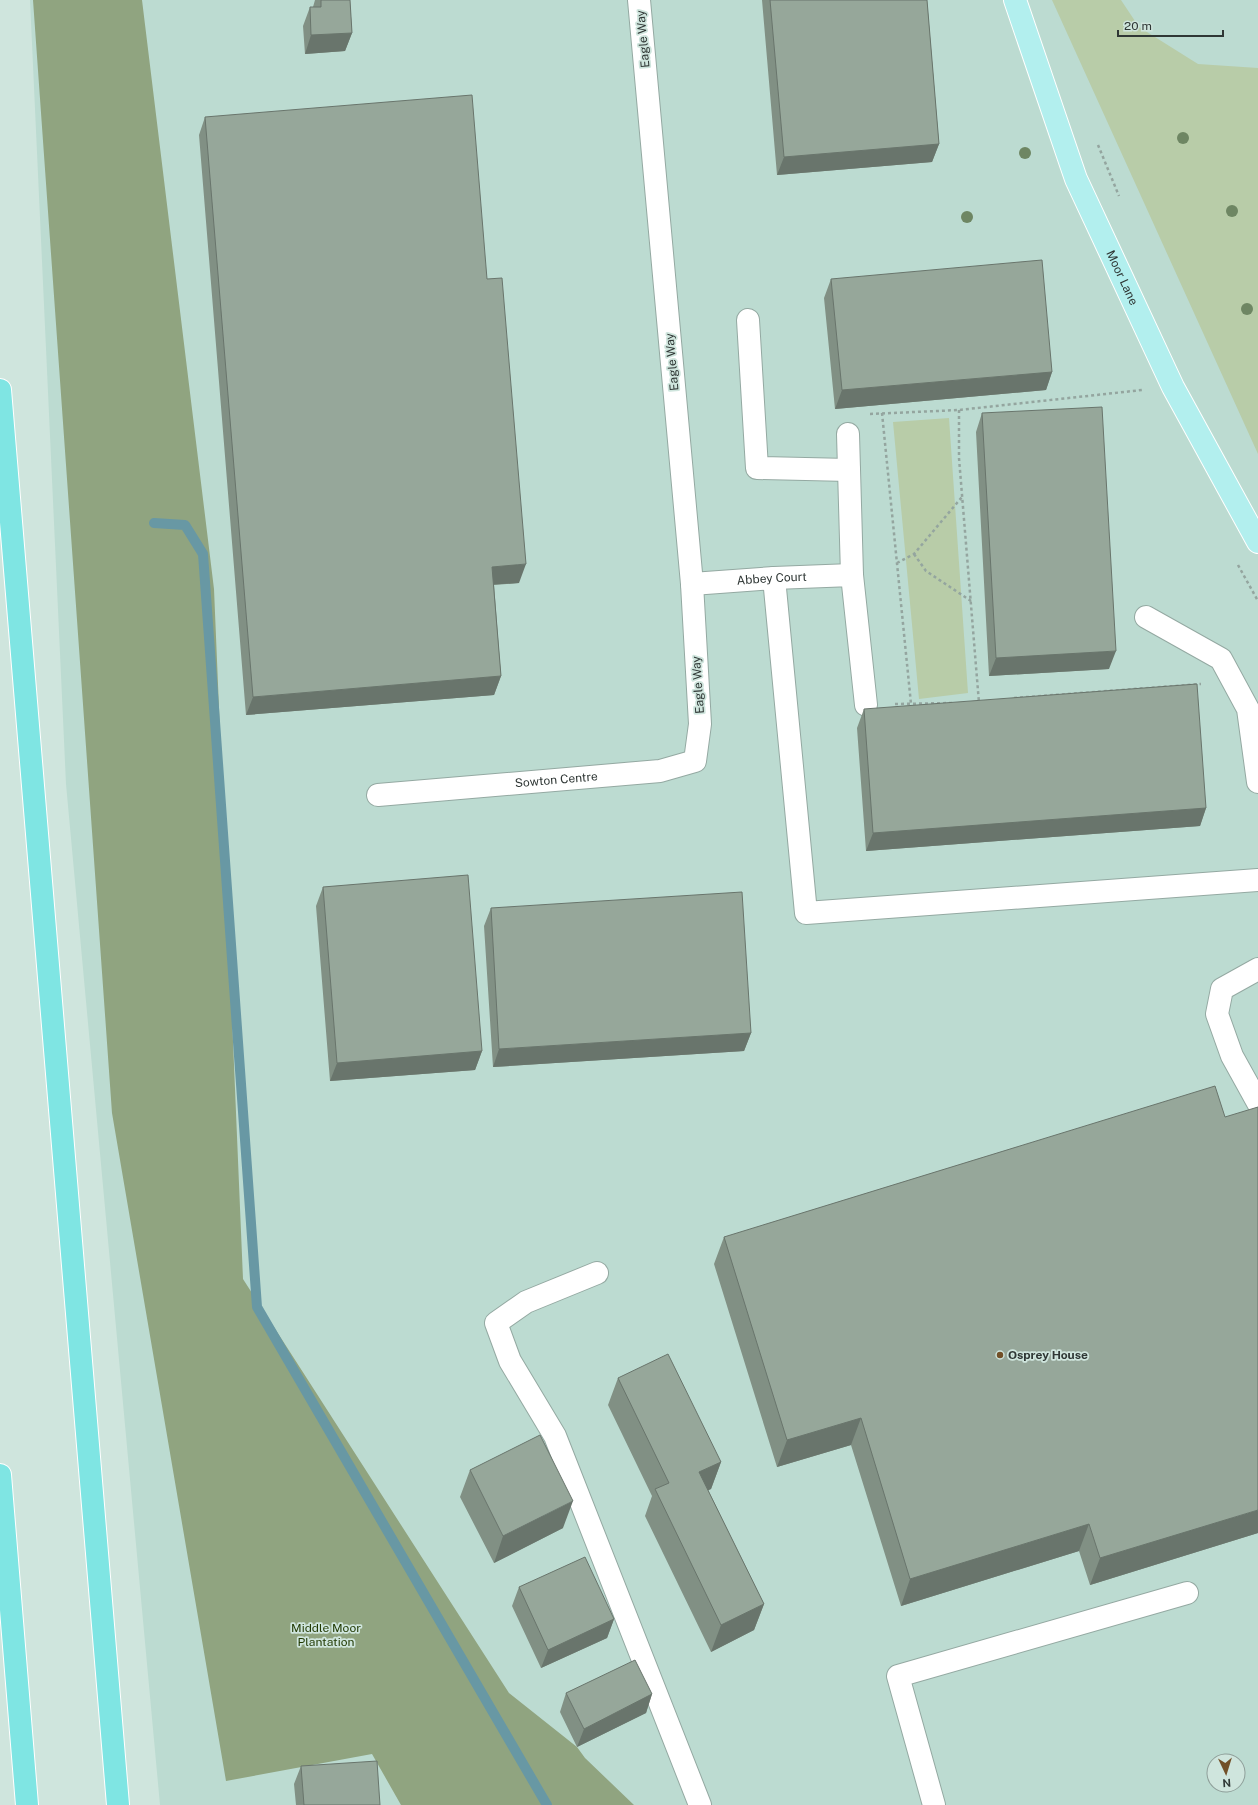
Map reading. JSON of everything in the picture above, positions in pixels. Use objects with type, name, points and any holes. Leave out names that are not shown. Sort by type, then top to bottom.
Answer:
[{"type":"highway","points":[[0,390],[118,1805]]},
{"type":"highway","points":[[0,1475],[27,1805]]},
{"type":"main road","name":"Moor Lane","points":[[1015,0],[1076,179],[1173,387],[1258,542]]},
{"type":"street","name":"Eagle Way","points":[[639,0],[692,584],[700,724]]},
{"type":"street","points":[[748,320],[757,468],[849,470]]},
{"type":"street","points":[[848,434],[852,575],[866,704]]},
{"type":"street","name":"Abbey Court","points":[[692,584],[774,578],[852,575]]},
{"type":"street","points":[[774,578],[806,913],[1258,880]]},
{"type":"street","points":[[1146,617],[1221,659],[1248,709],[1258,782]]},
{"type":"street","name":"Sowton Centre","points":[[378,795],[660,771],[695,761],[700,724]]},
{"type":"street","points":[[1258,969],[1222,989],[1217,1014],[1232,1056],[1258,1103]]},
{"type":"street","points":[[597,1273],[526,1302],[496,1323],[510,1361],[555,1436],[700,1805]]},
{"type":"street","points":[[934,1805],[898,1676],[1186,1593]]},
{"type":"path","points":[[1096,140],[1120,198]]},
{"type":"path","points":[[848,434],[848,415],[959,410],[1144,390]]},
{"type":"path","points":[[959,410],[959,458],[979,702]]},
{"type":"path","points":[[882,413],[912,704]]},
{"type":"path","points":[[897,562],[914,554],[962,496]]},
{"type":"path","points":[[914,554],[926,571],[971,601]]},
{"type":"path","points":[[1010,699],[1159,686],[1233,682]]},
{"type":"path","points":[[971,703],[986,702]]},
{"type":"path","points":[[866,704],[956,703]]},
{"type":"shaded area","points":[[30,0],[1258,0],[1258,1805],[160,1805],[66,784]]},
{"type":"green space","name":"Middle Moor Plantation","points":[[33,0],[142,0],[214,589],[243,1279],[509,1693],[577,1747],[585,1758],[634,1805],[401,1805],[372,1754],[226,1781],[112,1113]]},
{"type":"green space","points":[[1052,0],[1121,0],[1139,27],[1198,64],[1258,68],[1258,454]]},
{"type":"green space","points":[[949,418],[968,693],[919,699],[893,422]]},
{"type":"building","points":[[321,0],[350,0],[352,33],[311,35],[310,7],[321,7]]},
{"type":"building","points":[[770,0],[927,0],[939,144],[784,157]]},
{"type":"building","points":[[472,95],[487,279],[502,278],[526,564],[492,567],[501,676],[253,697],[205,117]]},
{"type":"building","points":[[1042,260],[1052,372],[842,390],[831,279]]},
{"type":"building","points":[[1102,407],[1116,651],[996,658],[982,413]]},
{"type":"building","points":[[1197,684],[1206,808],[873,833],[864,709]]},
{"type":"building","points":[[468,875],[482,1051],[337,1063],[323,887]]},
{"type":"building","points":[[742,892],[751,1033],[499,1049],[491,908]]},
{"type":"building","name":"Osprey House","points":[[1215,1086],[1225,1117],[1258,1107],[1258,1510],[1100,1558],[1089,1524],[910,1579],[861,1418],[787,1440],[724,1237]]},
{"type":"building","points":[[668,1354],[721,1462],[699,1472],[764,1604],[721,1625],[655,1489],[669,1483],[618,1378]]},
{"type":"building","points":[[540,1435],[573,1501],[503,1536],[470,1470]]},
{"type":"building","points":[[585,1557],[614,1619],[548,1650],[519,1587]]},
{"type":"building","points":[[635,1660],[652,1694],[584,1729],[566,1693]]},
{"type":"building","points":[[377,1761],[380,1805],[304,1805],[301,1766]]},
{"type":"waterway","points":[[154,523],[185,525],[203,554],[257,1307],[547,1805]]},
{"type":"place","name":"Osprey House","points":[[1000,1355]]}]
